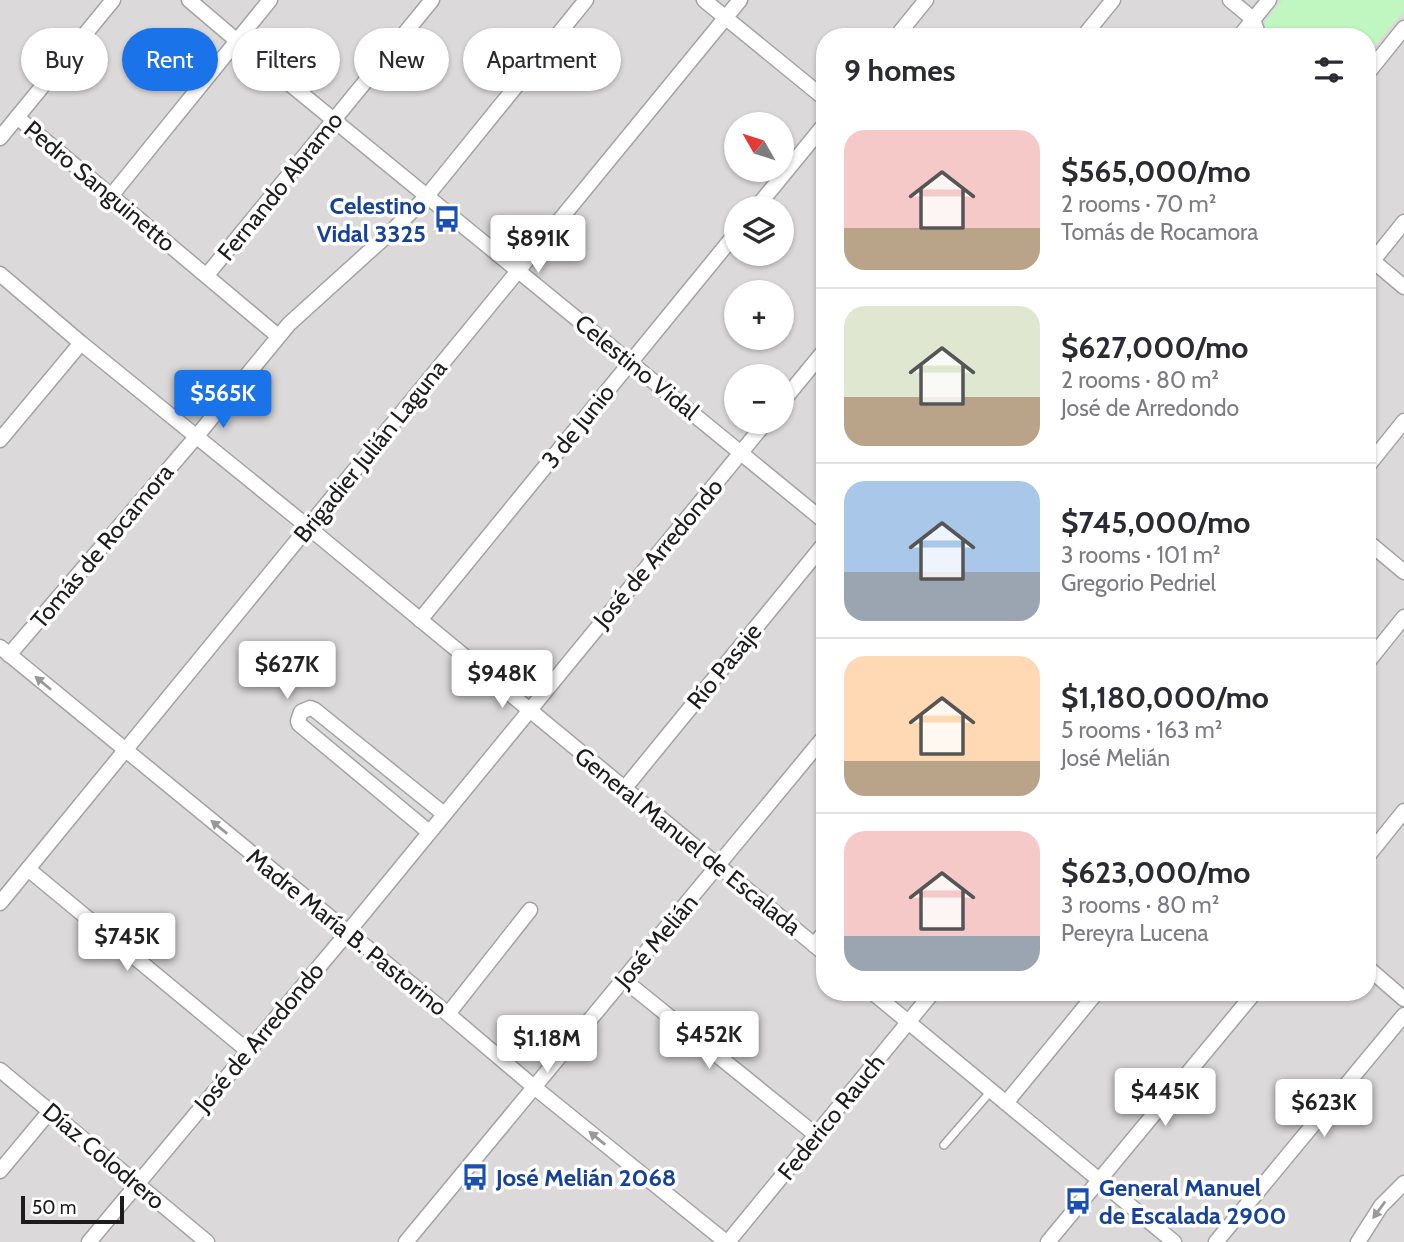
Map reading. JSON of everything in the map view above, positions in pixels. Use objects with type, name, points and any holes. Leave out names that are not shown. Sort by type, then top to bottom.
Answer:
[{"type":"street","points":[[0,138],[113,0]]},
{"type":"street","name":"Celestino Vidal","points":[[189,0],[232,37]]},
{"type":"street","points":[[246,28],[270,0]]},
{"type":"street","name":"Fernando Abramo","points":[[207,275],[432,0]]},
{"type":"street","name":"Tomás de Rocamora","points":[[5,651],[196,437],[289,324],[427,196],[586,0]]},
{"type":"street","points":[[705,0],[816,91]]},
{"type":"street","name":"Brigadier Julián Laguna","points":[[0,903],[740,0]]},
{"type":"street","points":[[904,28],[926,0]]},
{"type":"street","points":[[1090,28],[1113,0]]},
{"type":"street","points":[[1230,0],[1253,19],[1256,28]]},
{"type":"street","points":[[1246,28],[1269,0]]},
{"type":"street","points":[[1376,63],[1404,28]]},
{"type":"street","points":[[111,196],[232,45]]},
{"type":"street","name":"Celestino Vidal","points":[[298,91],[816,514]]},
{"type":"street","name":"Pedro Sanguinetto","points":[[17,117],[278,336]]},
{"type":"street","points":[[766,196],[816,135]]},
{"type":"street","points":[[1376,254],[1404,222]]},
{"type":"street","name":"3 de Junio","points":[[420,620],[724,248]]},
{"type":"street","points":[[1376,267],[1404,287]]},
{"type":"street","name":"General Manuel de Escalada","points":[[0,274],[816,947]]},
{"type":"street","points":[[0,440],[81,343]]},
{"type":"street","points":[[794,387],[816,361]]},
{"type":"street","points":[[1376,456],[1404,421]]},
{"type":"street","name":"José de Arredondo","points":[[89,1242],[348,932],[756,434]]},
{"type":"street","points":[[1376,549],[1404,572]]},
{"type":"street","name":"Río Pasaje","points":[[624,789],[816,554]]},
{"type":"street","points":[[1376,652],[1404,617]]},
{"type":"street","name":"Madre María B. Pastorino","points":[[5,651],[534,1087],[727,1242]]},
{"type":"street","points":[[429,832],[299,724],[301,712],[310,708],[315,710],[444,814]]},
{"type":"street","name":"José Melián","points":[[407,1242],[816,747]]},
{"type":"street","points":[[1376,846],[1404,811]]},
{"type":"street","points":[[29,869],[248,1051]]},
{"type":"street","points":[[448,1014],[530,910]]},
{"type":"street","points":[[1376,975],[1404,999]]},
{"type":"street","points":[[624,980],[816,1135]]},
{"type":"street","points":[[882,1001],[1174,1242]]},
{"type":"street","name":"Federico Rauch","points":[[727,1242],[926,1001]]},
{"type":"street","points":[[1006,1103],[1090,1001]]},
{"type":"street","points":[[1048,1242],[1247,1001]]},
{"type":"street","points":[[1216,1242],[1404,1014]]},
{"type":"street","name":"Díaz Colodrero","points":[[0,1070],[207,1242]]},
{"type":"street","points":[[0,1171],[50,1111]]},
{"type":"street","points":[[1358,1242],[1381,1206],[1404,1183]]},
{"type":"lane","points":[[944,1145],[991,1091]]},
{"type":"shaded area","points":[[0,0],[1404,0],[1404,1242],[0,1242]]},
{"type":"green space","points":[[1282,0],[1404,0],[1404,11],[1376,44],[1376,28],[1265,28],[1265,22]]},
{"type":"place","name":"Celestino Vidal 3325","points":[[447,219]]},
{"type":"place","name":"José Melián 2068","points":[[475,1177]]},
{"type":"place","name":"General Manuel de Escalada 2900","points":[[1078,1201]]}]
